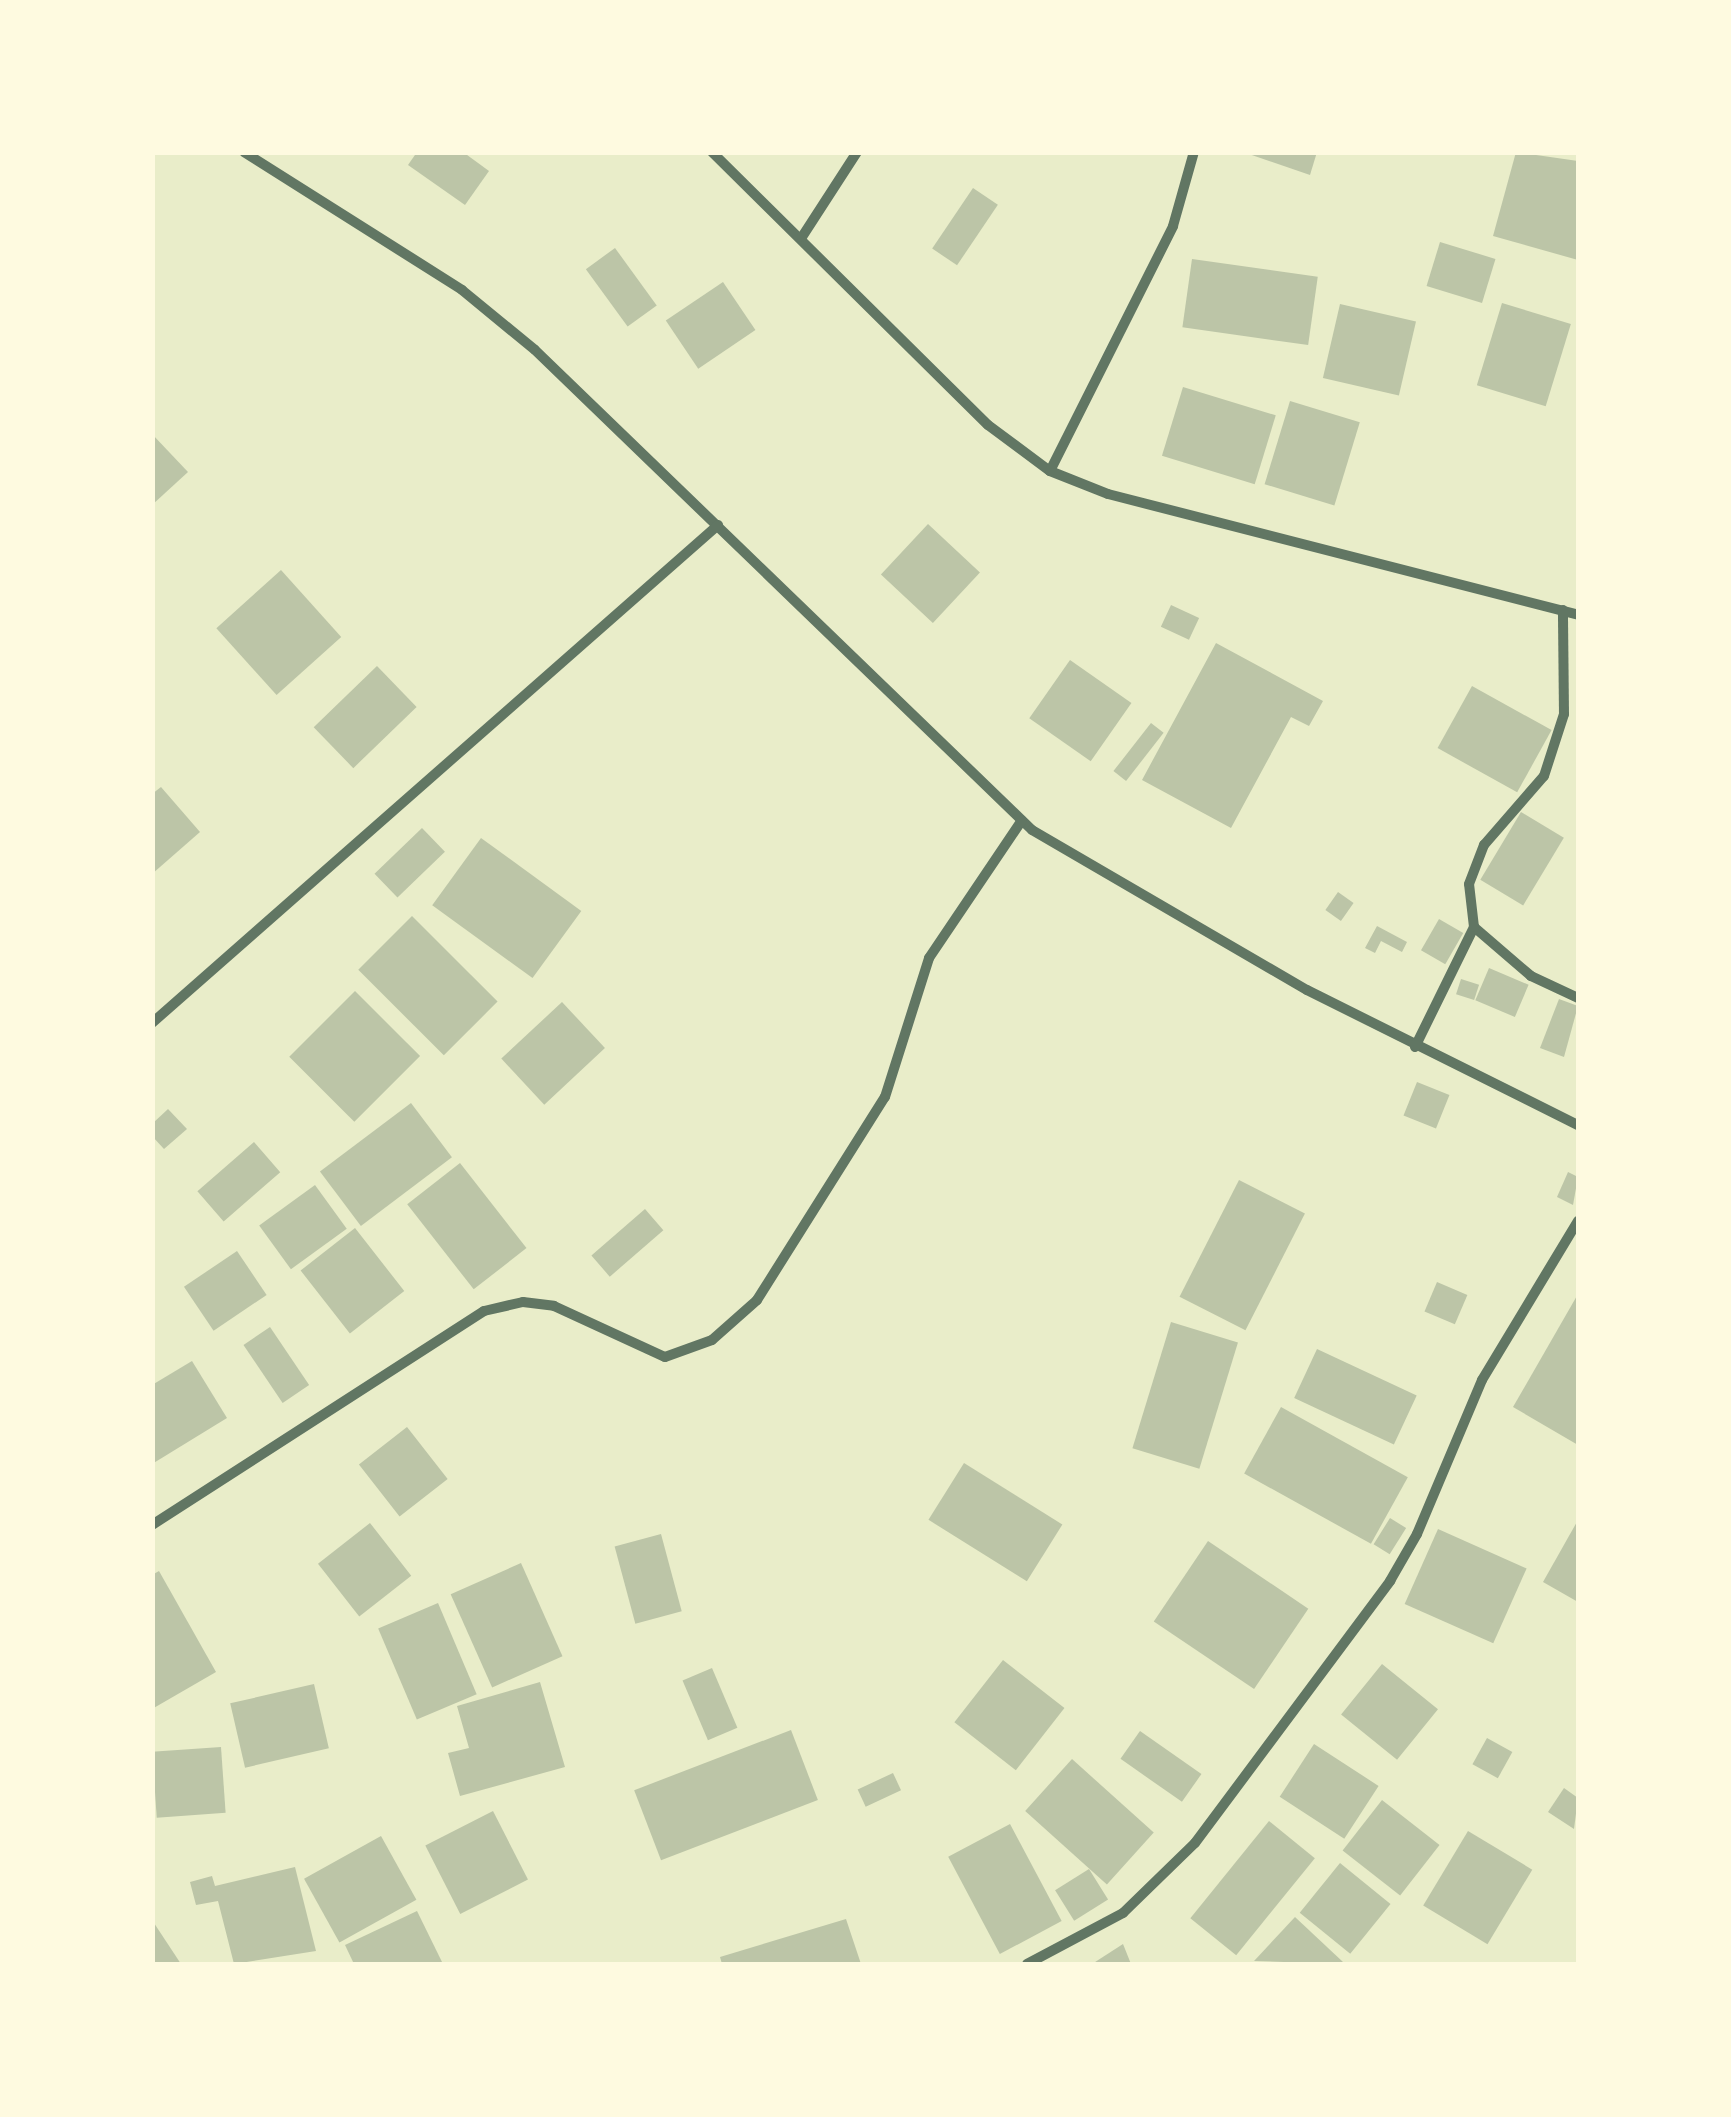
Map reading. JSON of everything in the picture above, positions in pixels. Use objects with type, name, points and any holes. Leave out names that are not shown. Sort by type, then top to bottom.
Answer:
[{"type":"street","points":[[244,152],[462,290],[718,525],[1022,820],[1112,883],[1415,1047],[1578,1125]]},
{"type":"street","points":[[712,152],[988,425],[1050,471],[1108,494],[1578,615]]},
{"type":"street","points":[[802,237],[858,152]]},
{"type":"street","points":[[1050,471],[1173,226],[1194,152]]},
{"type":"street","points":[[152,1023],[718,525]]},
{"type":"street","points":[[1415,1047],[1474,927],[1470,884],[1475,864],[1497,824],[1544,776],[1564,714],[1563,610]]},
{"type":"street","points":[[152,1525],[484,1311],[522,1302],[554,1306],[665,1358],[712,1340],[758,1300],[885,1097],[928,958],[1022,820]]},
{"type":"street","points":[[1474,927],[1531,976],[1578,998]]},
{"type":"street","points":[[1027,1964],[1122,1913],[1194,1842],[1390,1580],[1417,1534],[1482,1380],[1578,1221]]},
{"type":"building","points":[[417,152],[463,152],[489,171],[465,205],[408,165]]},
{"type":"building","points":[[1243,152],[1317,152],[1310,175]]},
{"type":"building","points":[[1516,152],[1578,161],[1578,260],[1493,236]]},
{"type":"building","points":[[973,188],[998,205],[957,265],[932,249]]},
{"type":"building","points":[[1440,242],[1495,259],[1482,303],[1427,286]]},
{"type":"building","points":[[615,248],[657,305],[628,327],[586,269]]},
{"type":"building","points":[[1192,259],[1318,277],[1308,345],[1182,327]]},
{"type":"building","points":[[723,282],[755,330],[698,369],[666,321]]},
{"type":"building","points":[[1502,303],[1571,324],[1546,406],[1477,385]]},
{"type":"building","points":[[1340,304],[1416,322],[1399,396],[1323,378]]},
{"type":"building","points":[[1183,387],[1276,415],[1255,484],[1162,456]]},
{"type":"building","points":[[1290,401],[1360,422],[1334,506],[1265,484]]},
{"type":"building","points":[[152,434],[188,472],[152,505]]},
{"type":"building","points":[[928,524],[980,572],[933,623],[881,574]]},
{"type":"building","points":[[281,570],[341,637],[277,695],[216,628]]},
{"type":"building","points":[[1171,605],[1199,618],[1189,640],[1161,627]]},
{"type":"building","points":[[1216,643],[1323,701],[1309,726],[1291,717],[1231,828],[1142,780]]},
{"type":"building","points":[[1070,660],[1131,703],[1091,761],[1029,718]]},
{"type":"building","points":[[377,666],[417,707],[353,768],[314,727]]},
{"type":"building","points":[[1472,686],[1552,730],[1517,792],[1438,748]]},
{"type":"building","points":[[1151,723],[1164,733],[1126,781],[1113,771]]},
{"type":"building","points":[[161,787],[200,832],[152,874],[152,794]]},
{"type":"building","points":[[1521,812],[1564,838],[1523,905],[1480,880]]},
{"type":"building","points":[[422,828],[445,852],[397,898],[375,874]]},
{"type":"building","points":[[481,838],[581,911],[533,978],[432,905]]},
{"type":"building","points":[[1338,892],[1354,903],[1341,921],[1325,910]]},
{"type":"building","points":[[412,916],[498,1002],[444,1055],[358,970]]},
{"type":"building","points":[[1439,919],[1463,933],[1445,964],[1421,950]]},
{"type":"building","points":[[1377,926],[1407,942],[1402,952],[1381,941],[1375,953],[1365,948]]},
{"type":"building","points":[[1489,968],[1529,985],[1515,1017],[1475,1000]]},
{"type":"building","points":[[1461,979],[1479,985],[1474,1000],[1456,994]]},
{"type":"building","points":[[355,991],[420,1056],[354,1122],[289,1057]]},
{"type":"building","points":[[1559,999],[1578,1006],[1564,1057],[1540,1048]]},
{"type":"building","points":[[562,1002],[605,1048],[544,1105],[501,1059]]},
{"type":"building","points":[[1417,1082],[1449,1095],[1436,1128],[1404,1115]]},
{"type":"building","points":[[411,1103],[452,1157],[361,1226],[320,1172]]},
{"type":"building","points":[[168,1109],[187,1129],[164,1149],[152,1136],[152,1124]]},
{"type":"building","points":[[254,1142],[280,1172],[224,1221],[197,1191]]},
{"type":"building","points":[[460,1163],[526,1248],[474,1289],[407,1204]]},
{"type":"building","points":[[1568,1172],[1578,1177],[1573,1205],[1557,1197]]},
{"type":"building","points":[[1239,1180],[1305,1214],[1245,1330],[1180,1297]]},
{"type":"building","points":[[315,1185],[347,1229],[291,1269],[259,1226]]},
{"type":"building","points":[[645,1209],[663,1230],[610,1277],[591,1256]]},
{"type":"building","points":[[355,1228],[404,1291],[350,1334],[301,1270]]},
{"type":"building","points":[[237,1251],[267,1295],[214,1331],[184,1287]]},
{"type":"building","points":[[1437,1282],[1467,1295],[1455,1324],[1424,1311]]},
{"type":"building","points":[[1578,1294],[1578,1445],[1513,1407]]},
{"type":"building","points":[[1171,1322],[1238,1342],[1199,1469],[1132,1448]]},
{"type":"building","points":[[270,1327],[309,1385],[283,1403],[243,1345]]},
{"type":"building","points":[[1317,1349],[1417,1395],[1394,1444],[1294,1398]]},
{"type":"building","points":[[192,1361],[227,1418],[152,1464],[152,1385]]},
{"type":"building","points":[[1281,1407],[1408,1477],[1371,1544],[1244,1473]]},
{"type":"building","points":[[407,1427],[448,1479],[400,1517],[359,1465]]},
{"type":"building","points":[[964,1463],[1062,1524],[1027,1581],[928,1520]]},
{"type":"building","points":[[1390,1518],[1406,1528],[1390,1554],[1374,1544]]},
{"type":"building","points":[[1578,1520],[1578,1602],[1543,1582]]},
{"type":"building","points":[[370,1523],[411,1576],[359,1616],[318,1564]]},
{"type":"building","points":[[1438,1529],[1527,1568],[1493,1643],[1405,1604]]},
{"type":"building","points":[[661,1534],[682,1611],[635,1624],[615,1546]]},
{"type":"building","points":[[1208,1541],[1308,1609],[1254,1689],[1154,1621]]},
{"type":"building","points":[[521,1563],[562,1656],[492,1688],[451,1594]]},
{"type":"building","points":[[159,1571],[216,1672],[152,1709],[152,1575]]},
{"type":"building","points":[[438,1603],[477,1694],[417,1720],[378,1628]]},
{"type":"building","points":[[1003,1660],[1064,1708],[1016,1770],[954,1722]]},
{"type":"building","points":[[1382,1664],[1438,1709],[1397,1760],[1341,1715]]},
{"type":"building","points":[[712,1668],[737,1728],[708,1740],[683,1681]]},
{"type":"building","points":[[540,1682],[565,1767],[460,1796],[448,1753],[469,1748],[457,1706]]},
{"type":"building","points":[[314,1684],[329,1748],[245,1768],[230,1703]]},
{"type":"building","points":[[791,1730],[818,1800],[661,1860],[634,1790]]},
{"type":"building","points":[[1140,1731],[1201,1774],[1182,1802],[1120,1759]]},
{"type":"building","points":[[1487,1738],[1512,1752],[1498,1778],[1472,1764]]},
{"type":"building","points":[[1314,1744],[1379,1786],[1344,1839],[1280,1797]]},
{"type":"building","points":[[221,1747],[226,1813],[157,1818],[152,1752]]},
{"type":"building","points":[[1072,1759],[1154,1833],[1107,1885],[1025,1811]]},
{"type":"building","points":[[893,1773],[901,1790],[866,1807],[858,1789]]},
{"type":"building","points":[[1564,1788],[1578,1798],[1574,1829],[1548,1812]]},
{"type":"building","points":[[1382,1800],[1440,1845],[1400,1895],[1343,1850]]},
{"type":"building","points":[[493,1811],[528,1880],[460,1914],[425,1846]]},
{"type":"building","points":[[1269,1821],[1315,1858],[1236,1955],[1190,1918]]},
{"type":"building","points":[[1010,1824],[1062,1921],[1000,1954],[948,1857]]},
{"type":"building","points":[[1468,1831],[1532,1870],[1487,1944],[1423,1906]]},
{"type":"building","points":[[381,1836],[416,1900],[339,1943],[304,1879]]},
{"type":"building","points":[[1340,1863],[1391,1904],[1350,1954],[1300,1913]]},
{"type":"building","points":[[295,1867],[316,1951],[234,1964],[218,1901],[196,1905],[190,1882],[212,1876],[215,1886]]},
{"type":"building","points":[[1089,1869],[1108,1900],[1074,1921],[1055,1890]]},
{"type":"building","points":[[417,1911],[443,1964],[354,1964],[345,1945]]},
{"type":"building","points":[[1295,1917],[1343,1962],[1254,1961]]},
{"type":"building","points":[[846,1919],[861,1964],[722,1964],[720,1957]]},
{"type":"building","points":[[152,1920],[181,1964],[152,1964]]},
{"type":"building","points":[[1123,1944],[1131,1964],[1092,1964]]}]
